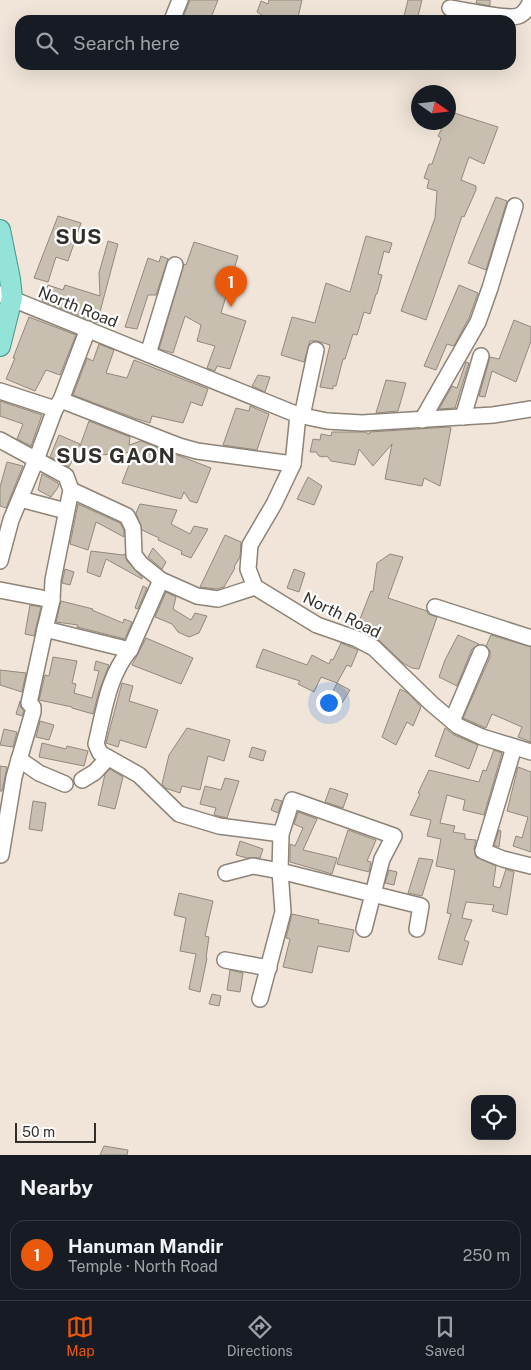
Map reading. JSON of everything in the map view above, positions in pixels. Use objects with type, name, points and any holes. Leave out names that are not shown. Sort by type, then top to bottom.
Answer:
[{"type":"main road","points":[[0,230],[10,280],[6,296],[0,346]]},
{"type":"street","points":[[174,15],[180,0]]},
{"type":"street","points":[[516,16],[525,13],[531,1]]},
{"type":"street","points":[[450,8],[498,15]]},
{"type":"street","points":[[422,420],[478,322],[516,206]]},
{"type":"street","points":[[148,354],[175,265]]},
{"type":"street","name":"North Road","points":[[6,296],[300,415],[327,421],[362,424],[463,417],[531,409]]},
{"type":"street","points":[[0,561],[11,520],[88,329]]},
{"type":"street","points":[[234,593],[248,570],[250,545],[274,504],[293,464],[300,415],[316,350]]},
{"type":"street","points":[[463,417],[482,356]]},
{"type":"street","points":[[0,391],[58,404],[198,451],[293,464]]},
{"type":"street","points":[[0,440],[66,476],[70,490],[53,580],[52,600],[29,702],[33,707],[33,712],[14,777],[1,856]]},
{"type":"street","points":[[70,490],[127,516],[133,528],[134,555],[162,580],[198,596],[218,599],[255,587],[248,570]]},
{"type":"street","points":[[20,499],[66,511]]},
{"type":"street","points":[[162,580],[130,650],[121,661],[112,678],[96,744],[98,750],[108,758],[139,775],[179,814],[219,826],[280,834]]},
{"type":"street","name":"North Road","points":[[255,587],[317,625],[357,639],[374,648],[432,704],[458,726],[482,737],[531,752]]},
{"type":"street","points":[[0,590],[52,600]]},
{"type":"street","points":[[435,607],[524,636]]},
{"type":"street","points":[[44,629],[130,650]]},
{"type":"street","points":[[452,721],[481,653]]},
{"type":"street","points":[[514,747],[483,851],[503,859],[531,866]]},
{"type":"street","points":[[82,780],[95,772],[108,758]]},
{"type":"street","points":[[19,759],[39,773],[65,784]]},
{"type":"street","points":[[260,999],[283,912],[280,834],[292,800],[394,836],[382,859],[364,929]]},
{"type":"street","points":[[226,873],[253,866],[421,906],[417,929]]},
{"type":"street","points":[[225,960],[269,968]]},
{"type":"building","points":[[190,0],[218,0],[212,15],[184,15]]},
{"type":"building","points":[[269,0],[302,0],[298,15],[262,15],[257,12],[261,1],[268,4]]},
{"type":"building","points":[[408,0],[422,0],[418,15],[404,15]]},
{"type":"building","points":[[477,0],[490,0],[490,6],[476,3]]},
{"type":"building","points":[[456,114],[498,127],[484,164],[469,157],[461,180],[476,186],[476,190],[464,217],[462,216],[426,320],[401,311],[435,218],[437,191],[427,188],[429,180],[424,178],[429,164],[432,164],[441,138],[438,136],[441,130],[456,130]]},
{"type":"building","points":[[496,197],[507,201],[486,270],[468,263]]},
{"type":"building","points":[[58,216],[81,223],[68,261],[56,257],[48,282],[34,278]]},
{"type":"building","points":[[366,236],[392,243],[389,253],[384,251],[378,274],[382,275],[377,294],[370,314],[364,312],[357,335],[353,334],[345,359],[343,359],[336,386],[333,386],[333,389],[320,387],[330,345],[310,341],[304,362],[281,355],[292,317],[315,323],[326,283],[350,292]]},
{"type":"building","points":[[108,241],[118,244],[97,323],[42,301],[48,285],[63,290],[65,285],[100,296],[99,273]]},
{"type":"building","points":[[194,242],[238,256],[221,313],[246,321],[230,369],[217,366],[215,371],[207,368],[215,346],[197,341],[201,325],[185,316],[173,353],[159,349],[184,264],[186,265]]},
{"type":"building","points":[[161,256],[168,259],[156,295],[148,295],[137,329],[125,327],[148,258],[159,262]]},
{"type":"building","points":[[459,285],[478,293],[469,318],[455,344],[453,346],[447,344],[436,370],[424,366]]},
{"type":"building","points":[[29,317],[76,335],[60,375],[46,370],[35,391],[6,379]]},
{"type":"building","points":[[514,320],[531,327],[531,341],[516,382],[492,371],[485,397],[479,396],[490,357],[499,359]]},
{"type":"building","points":[[99,344],[114,350],[106,373],[127,378],[134,360],[208,389],[202,406],[191,402],[183,423],[152,416],[150,423],[73,395],[87,358],[93,361]]},
{"type":"building","points":[[466,362],[469,363],[455,408],[439,409],[452,386],[457,388]]},
{"type":"building","points":[[258,375],[270,377],[265,392],[252,386]]},
{"type":"building","points":[[386,380],[406,383],[398,411],[376,413]]},
{"type":"building","points":[[0,401],[42,415],[31,446],[17,439],[23,424],[0,416]]},
{"type":"building","points":[[250,406],[269,414],[257,450],[223,445],[236,408],[249,411]]},
{"type":"building","points":[[89,421],[130,437],[129,445],[141,441],[211,468],[197,503],[190,501],[184,492],[181,499],[122,483],[134,452],[100,455],[99,457],[80,446]]},
{"type":"building","points":[[451,428],[440,486],[424,478],[422,486],[385,479],[392,444],[373,466],[359,449],[355,465],[331,461],[327,456],[323,457],[319,456],[316,452],[310,452],[313,439],[320,440],[321,434],[331,436],[332,432],[365,432],[369,434],[370,432]]},
{"type":"building","points":[[59,435],[80,444],[69,467],[50,457]]},
{"type":"building","points":[[7,462],[23,466],[6,508],[0,506],[0,487]]},
{"type":"building","points":[[42,474],[58,483],[59,486],[51,497],[38,490]]},
{"type":"building","points":[[308,477],[322,486],[314,505],[297,499]]},
{"type":"building","points":[[78,504],[120,523],[124,530],[124,537],[96,522],[88,550],[70,544]]},
{"type":"building","points":[[140,504],[177,510],[171,524],[190,534],[194,526],[208,529],[191,558],[181,554],[182,551],[142,530],[136,513]]},
{"type":"building","points":[[225,535],[241,542],[240,557],[235,568],[224,587],[217,589],[200,587]]},
{"type":"building","points":[[153,548],[166,562],[162,569],[148,557]]},
{"type":"building","points":[[91,551],[125,554],[127,561],[142,579],[106,559],[100,577],[87,572]]},
{"type":"building","points":[[390,554],[403,557],[388,598],[427,611],[428,614],[437,617],[419,669],[412,668],[403,663],[380,641],[356,629],[371,591],[373,592],[377,563]]},
{"type":"building","points":[[65,569],[74,572],[70,585],[62,583]]},
{"type":"building","points":[[294,569],[305,573],[299,592],[287,588]]},
{"type":"building","points":[[143,586],[147,588],[138,609],[135,608]]},
{"type":"building","points":[[166,592],[176,597],[173,609],[191,620],[195,613],[207,616],[199,633],[189,637],[178,632],[172,624],[155,617]]},
{"type":"building","points":[[61,601],[93,609],[123,623],[124,619],[132,622],[125,639],[77,627],[78,625],[56,622]]},
{"type":"building","points":[[30,605],[41,607],[34,636],[25,634]]},
{"type":"building","points":[[458,635],[479,644],[472,649],[457,686],[439,677],[445,660]]},
{"type":"building","points":[[491,635],[531,647],[531,742],[518,737],[522,727],[492,714],[486,728],[463,718],[490,657],[490,651],[486,646]]},
{"type":"building","points":[[146,638],[193,658],[181,684],[132,665]]},
{"type":"building","points":[[341,643],[358,650],[351,667],[347,665],[337,683],[321,677],[314,692],[298,684],[300,681],[256,667],[263,649],[307,665],[312,655],[329,664]]},
{"type":"building","points":[[53,657],[77,661],[72,683],[76,684],[74,693],[92,698],[99,671],[94,670],[96,661],[109,665],[93,714],[72,707],[39,700],[45,675],[49,676]]},
{"type":"building","points":[[0,670],[26,673],[22,692],[0,685]]},
{"type":"building","points":[[122,683],[133,686],[129,701],[158,710],[146,748],[120,740],[118,747],[106,743]]},
{"type":"building","points":[[337,683],[350,690],[342,703],[330,697]]},
{"type":"building","points":[[400,689],[408,693],[421,707],[413,726],[407,722],[396,745],[382,737]]},
{"type":"building","points":[[20,701],[20,706],[24,711],[22,716],[16,714]]},
{"type":"building","points":[[40,721],[54,725],[49,740],[36,737]]},
{"type":"building","points":[[187,728],[230,740],[224,761],[208,756],[200,790],[182,786],[180,793],[165,788],[162,784],[169,755]]},
{"type":"building","points":[[445,728],[454,735],[478,745],[469,769],[435,756]]},
{"type":"building","points":[[4,729],[17,732],[13,747],[0,745]]},
{"type":"building","points":[[42,743],[66,749],[67,746],[88,751],[84,766],[39,757]]},
{"type":"building","points":[[252,747],[266,751],[263,761],[249,757]]},
{"type":"building","points":[[494,750],[502,753],[484,815],[463,810],[465,800],[447,795],[440,823],[455,826],[453,832],[465,834],[465,839],[476,840],[474,849],[476,857],[496,866],[493,886],[500,888],[506,869],[514,872],[507,915],[492,911],[494,905],[466,902],[462,918],[472,920],[464,940],[469,942],[462,965],[438,959],[451,914],[447,913],[455,870],[436,866],[441,839],[427,836],[431,820],[410,815],[429,770],[479,782],[483,770],[486,771]]},
{"type":"building","points":[[0,766],[7,767],[2,791],[0,791]]},
{"type":"building","points":[[518,767],[531,772],[531,852],[513,846],[516,836],[522,838],[528,817],[507,811]]},
{"type":"building","points":[[110,769],[123,777],[115,809],[98,805],[105,774]]},
{"type":"building","points":[[225,778],[239,781],[227,818],[214,815],[216,808],[200,804],[205,786],[221,790]]},
{"type":"building","points":[[330,788],[348,794],[343,808],[325,802]]},
{"type":"building","points":[[275,799],[282,801],[278,813],[271,810]]},
{"type":"building","points":[[33,801],[46,803],[42,831],[29,829]]},
{"type":"building","points":[[298,812],[317,819],[303,850],[337,858],[332,874],[290,862],[290,844],[295,846],[303,828],[294,824]]},
{"type":"building","points":[[348,830],[376,840],[367,861],[371,862],[369,872],[337,864]]},
{"type":"building","points":[[499,830],[501,831],[499,847],[494,845]]},
{"type":"building","points":[[240,841],[263,849],[260,858],[247,858],[236,855]]},
{"type":"building","points":[[419,858],[433,860],[422,896],[408,893]]},
{"type":"building","points":[[389,870],[397,872],[394,885],[385,883]]},
{"type":"building","points":[[179,893],[213,901],[205,936],[209,937],[200,992],[189,989],[196,954],[180,951],[186,918],[174,915]]},
{"type":"building","points":[[292,914],[319,920],[318,923],[354,930],[349,952],[318,946],[312,973],[283,967],[290,939],[286,938]]},
{"type":"building","points":[[230,970],[243,973],[240,992],[227,990]]},
{"type":"building","points":[[212,994],[221,996],[219,1006],[209,1004]]},
{"type":"building","points":[[104,1146],[128,1150],[127,1155],[100,1155]]},
{"type":"place","name":"Hanuman Mandir","points":[[231,307]]},
{"type":"district","name":"SUS","points":[[79,236]]},
{"type":"district","name":"SUS GAON","points":[[116,455]]}]
